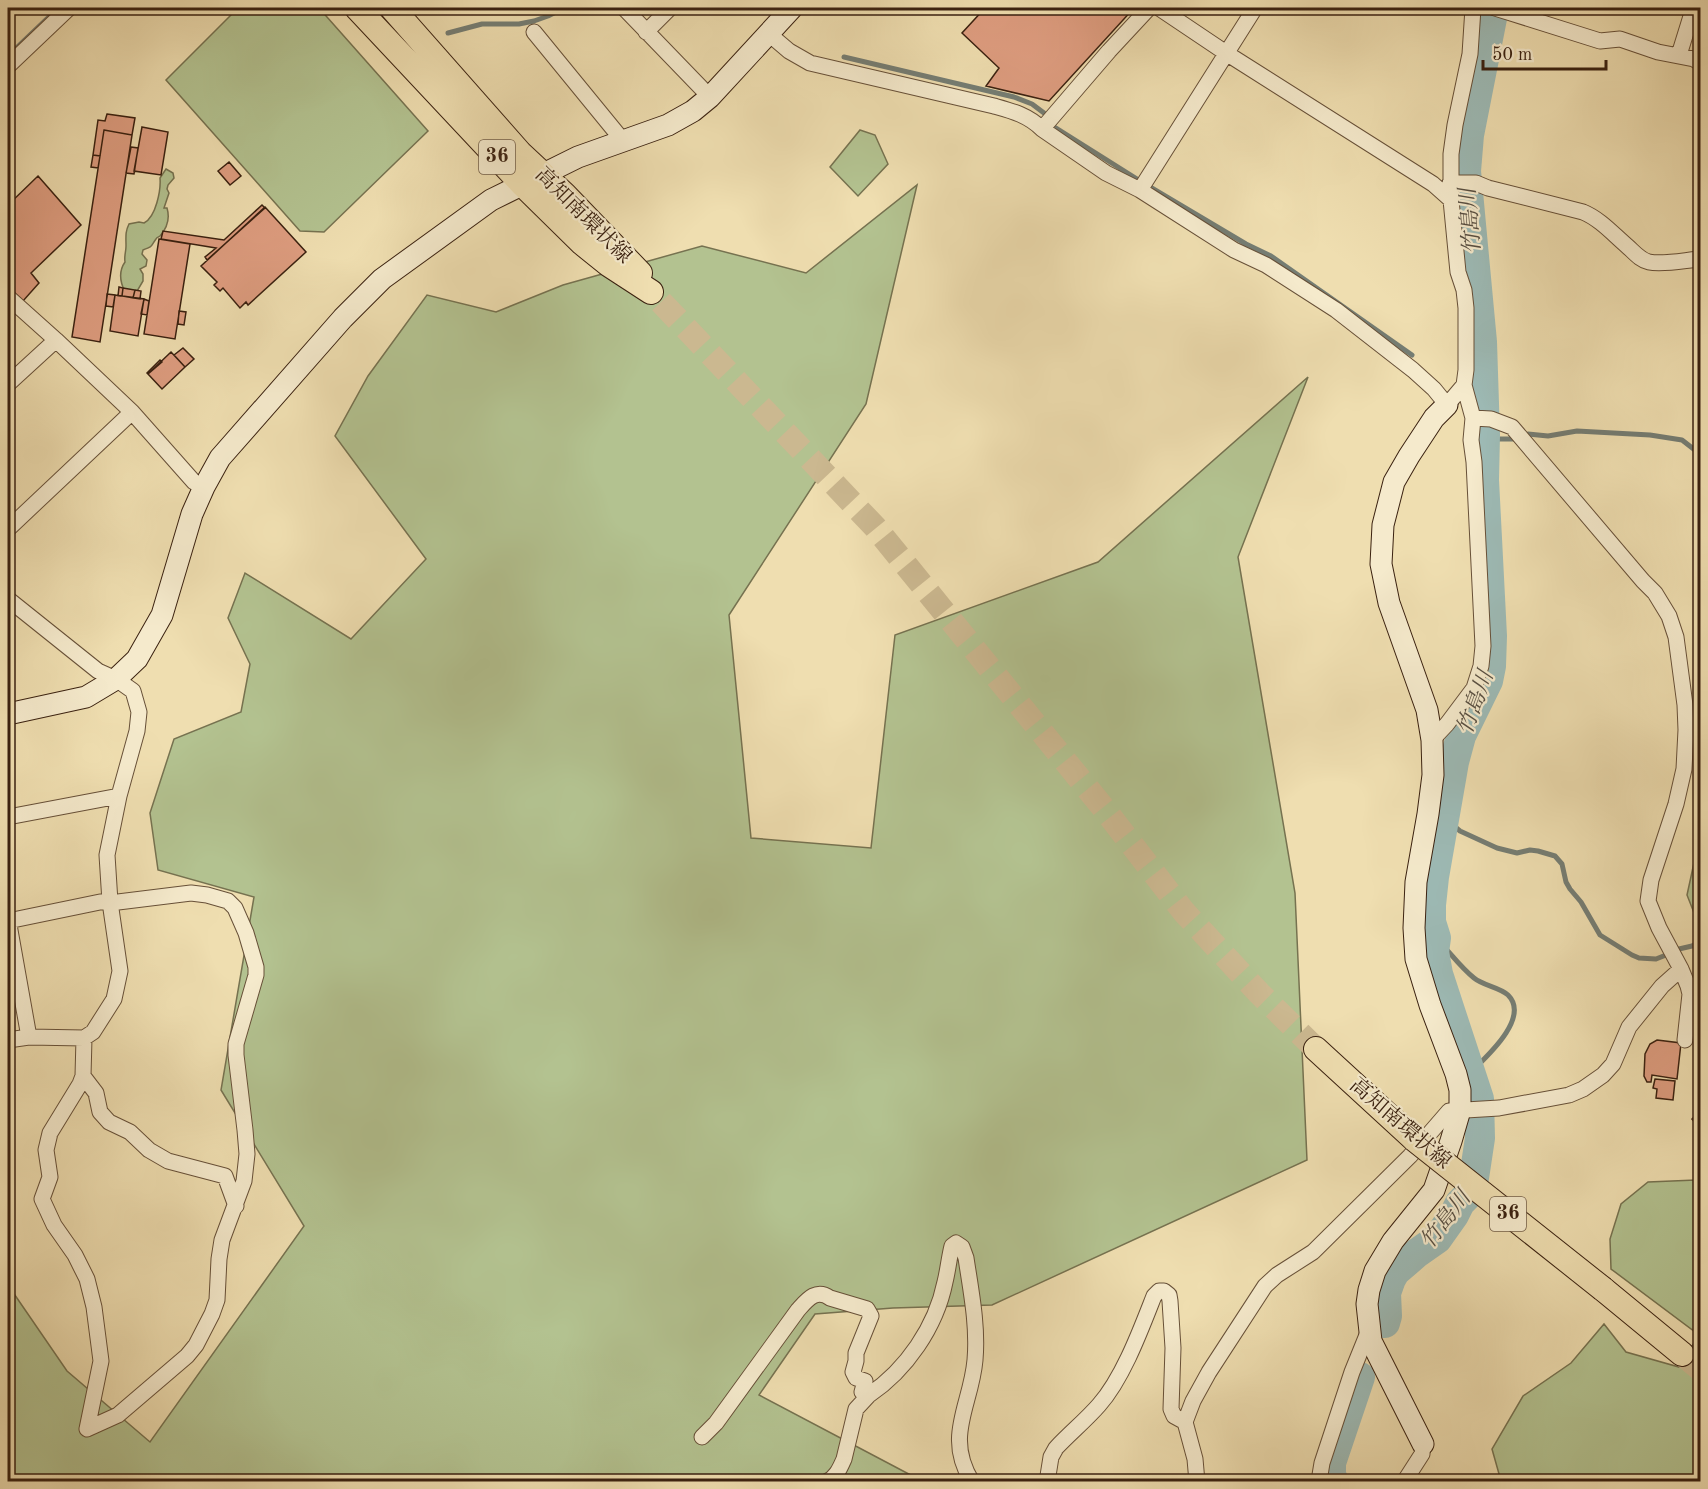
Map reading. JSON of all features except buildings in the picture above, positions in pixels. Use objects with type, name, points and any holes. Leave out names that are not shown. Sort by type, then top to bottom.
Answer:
[{"type":"main road","name":"高知南環状線","points":[[357,8],[532,180],[565,195],[638,272],[656,297]]},
{"type":"main road","name":"高知南環状線","points":[[392,8],[512,145],[532,180]]},
{"type":"main road","name":"高知南環状線","points":[[1316,1050],[1414,1138],[1682,1354]]},
{"type":"street","points":[[8,66],[69,8]]},
{"type":"street","points":[[624,8],[710,97]]},
{"type":"street","points":[[646,32],[670,8]]},
{"type":"street","points":[[8,714],[86,698],[116,679],[137,659],[162,615],[192,514],[220,458],[349,312],[382,279],[491,200],[578,157],[668,125],[693,111],[710,97],[792,8]]},
{"type":"street","points":[[1042,129],[1149,8]]},
{"type":"street","points":[[1159,8],[1433,184],[1451,200]]},
{"type":"street","points":[[1140,190],[1255,8]]},
{"type":"street","points":[[1432,740],[1474,688],[1483,646],[1471,440],[1480,418],[1464,384],[1467,355],[1466,309],[1464,290],[1458,272],[1451,200],[1455,183],[1452,144],[1470,54],[1473,8]]},
{"type":"street","points":[[1679,55],[1692,13],[1696,8]]},
{"type":"street","points":[[1500,9],[1600,40],[1620,39],[1701,63]]},
{"type":"street","points":[[534,32],[624,142]]},
{"type":"street","points":[[768,34],[789,51],[810,63],[1019,113],[1106,173],[1140,190],[1234,250],[1276,271],[1336,310],[1413,370],[1434,389],[1447,405]]},
{"type":"street","points":[[1455,183],[1476,183],[1591,215],[1648,262],[1701,259]]},
{"type":"street","points":[[8,297],[132,412],[194,482],[204,487]]},
{"type":"street","points":[[8,384],[56,340]]},
{"type":"street","points":[[1464,384],[1434,418],[1394,482],[1383,525],[1381,564],[1389,603],[1427,710],[1432,740],[1433,775],[1416,882],[1414,928],[1416,959],[1460,1090],[1474,1110]]},
{"type":"street","points":[[8,529],[132,412]]},
{"type":"street","points":[[1480,418],[1512,427],[1655,594],[1669,616],[1676,637],[1686,730],[1684,769],[1676,804],[1651,880],[1648,901],[1688,986],[1690,994],[1685,1040]]},
{"type":"street","points":[[8,599],[98,671],[116,679],[133,691],[139,712],[137,731],[119,796],[107,855],[110,902],[120,971],[114,999],[93,1032],[84,1038],[29,1037],[8,1040]]},
{"type":"street","points":[[8,817],[119,796]]},
{"type":"street","points":[[29,1037],[8,920],[100,902],[199,893],[228,901],[235,908],[246,933],[256,967],[256,975],[236,1055],[245,1130],[244,1181],[222,1240],[217,1300],[209,1321],[187,1356],[118,1415],[87,1429],[101,1361],[94,1307],[87,1279],[75,1255],[54,1225],[42,1199],[50,1177],[46,1150],[50,1133],[68,1101],[73,1097],[83,1076],[84,1038]]},
{"type":"street","points":[[1197,1482],[1195,1459],[1185,1422],[1193,1401],[1209,1372],[1265,1286],[1277,1275],[1313,1252],[1410,1156],[1449,1112],[1569,1095],[1594,1083],[1613,1064],[1629,1027],[1662,986],[1681,969]]},
{"type":"street","points":[[83,1076],[96,1093],[100,1112],[110,1122],[130,1132],[149,1150],[168,1161],[225,1176],[246,1163]]},
{"type":"street","points":[[1404,1482],[1422,1454],[1423,1444],[1371,1341],[1367,1304],[1369,1290],[1375,1271],[1393,1241],[1434,1190],[1451,1141],[1474,1110]]},
{"type":"street","points":[[225,1176],[236,1206]]},
{"type":"street","points":[[826,1482],[831,1480],[844,1459],[856,1409],[897,1371],[930,1327],[945,1283],[952,1246],[956,1244],[965,1252],[976,1345],[973,1378],[962,1419],[959,1444],[972,1482]]},
{"type":"street","points":[[1047,1482],[1050,1463],[1056,1448],[1110,1391],[1136,1341],[1154,1296],[1159,1291],[1169,1294],[1170,1300],[1173,1348],[1171,1409],[1174,1416],[1185,1422]]},
{"type":"street","points":[[702,1437],[716,1423],[798,1310],[813,1295],[825,1295],[870,1312],[871,1316],[856,1353],[853,1372],[856,1378],[865,1381],[862,1392],[869,1395]]},
{"type":"street","points":[[1323,1482],[1320,1475],[1322,1463],[1352,1372],[1369,1330]]},
{"type":"green space","points":[[238,8],[319,8],[428,131],[324,232],[300,231],[166,80]]},
{"type":"green space","points":[[860,130],[875,135],[888,164],[858,196],[830,167]]},
{"type":"green space","points":[[166,169],[173,173],[174,178],[167,189],[169,193],[164,208],[167,208],[168,212],[166,226],[151,246],[143,250],[142,254],[147,260],[146,266],[140,269],[143,281],[136,293],[125,292],[121,273],[125,262],[126,235],[129,224],[144,223],[152,215],[159,196],[160,178]]},
{"type":"green space","points":[[917,185],[866,404],[729,615],[751,838],[871,848],[895,635],[1098,562],[1308,377],[1238,557],[1295,893],[1307,1160],[992,1305],[893,1308],[815,1314],[759,1395],[922,1481],[8,1481],[8,1285],[67,1371],[150,1442],[304,1226],[221,1090],[254,897],[158,870],[150,813],[174,739],[241,712],[250,664],[228,618],[245,573],[351,639],[426,559],[335,436],[368,376],[427,295],[496,312],[563,285],[702,246],[806,273]]},
{"type":"green space","points":[[1700,835],[1700,928],[1687,895]]},
{"type":"green space","points":[[1696,1180],[1700,1183],[1700,1481],[1501,1481],[1492,1449],[1523,1396],[1571,1363],[1604,1324],[1626,1352],[1679,1367],[1699,1335],[1611,1269],[1610,1239],[1621,1204],[1648,1182]]},
{"type":"waterway","points":[[448,33],[482,24],[519,24],[534,21],[564,8]]},
{"type":"waterway","name":"竹島川","points":[[1385,1323],[1386,1293],[1395,1272],[1437,1239],[1460,1203],[1472,1191],[1480,1138],[1479,1099],[1438,974],[1431,905],[1454,762],[1461,736],[1488,681],[1491,666],[1492,636],[1484,480],[1482,342],[1466,171],[1469,135],[1494,8]]},
{"type":"waterway","points":[[8,56],[52,14]]},
{"type":"waterway","points":[[844,57],[1014,97],[1032,104],[1044,113]]},
{"type":"waterway","points":[[1056,128],[1137,179]]},
{"type":"waterway","points":[[1150,187],[1246,244],[1271,256],[1412,355]]},
{"type":"waterway","points":[[1485,435],[1497,439],[1514,439],[1528,434],[1548,436],[1577,431],[1650,435],[1682,440],[1700,454]]},
{"type":"waterway","points":[[1445,812],[1460,831],[1497,848],[1517,853],[1538,851],[1555,856],[1562,864],[1566,882],[1581,902],[1600,935],[1639,958],[1656,959],[1666,955]]},
{"type":"waterway","points":[[1436,938],[1469,974],[1478,981],[1504,992],[1514,1004],[1514,1015],[1510,1026],[1495,1048],[1471,1072]]},
{"type":"waterway","points":[[1679,949],[1692,946],[1700,941]]},
{"type":"waterway","name":"竹島川","points":[[1334,1482],[1331,1475],[1331,1463],[1360,1377]]},
{"type":"tunnel","points":[[661,302],[875,527],[1105,810],[1184,912],[1259,993],[1316,1049]]},
{"type":"tunnel","points":[[1682,1354],[1700,1369]]}]
